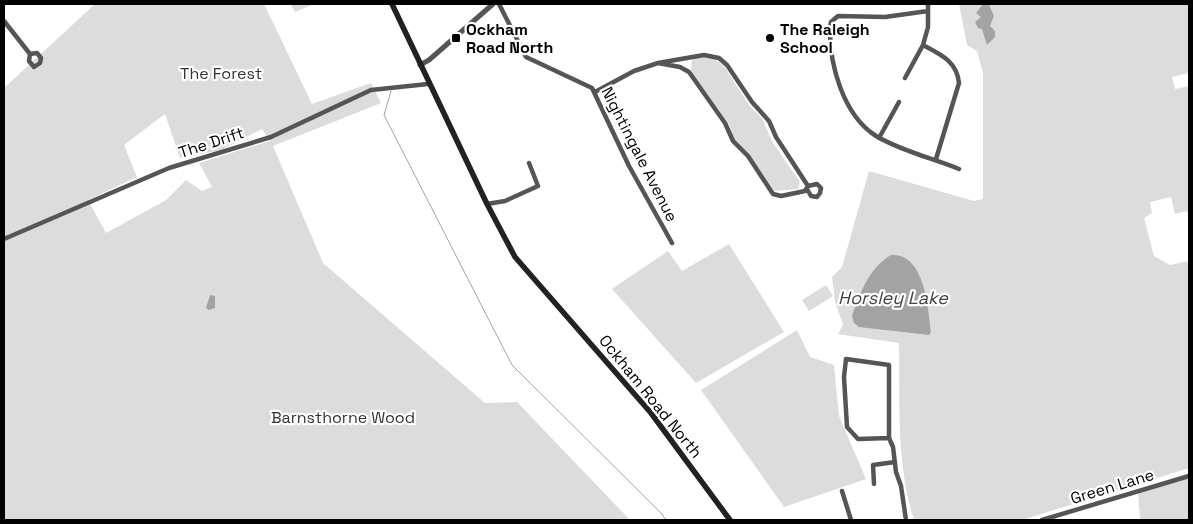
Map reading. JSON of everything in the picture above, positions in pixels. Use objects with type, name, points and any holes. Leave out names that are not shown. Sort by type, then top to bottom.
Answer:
[{"type":"main road","name":"Ockham Road North","points":[[392,4],[428,84],[515,258],[651,413],[730,520]]},
{"type":"street","name":"Nightingale Avenue","points":[[499,4],[526,57],[547,69],[586,84],[595,92],[625,158],[672,243]]},
{"type":"street","points":[[905,78],[923,45],[928,27],[928,4]]},
{"type":"street","points":[[420,65],[429,60],[488,5]]},
{"type":"street","points":[[928,11],[885,17],[840,15],[835,17],[830,24],[833,61],[842,90],[858,117],[879,138],[959,169]]},
{"type":"street","points":[[4,22],[30,54]]},
{"type":"street","points":[[923,45],[949,60],[958,78],[957,93],[936,159]]},
{"type":"street","points":[[595,92],[634,71],[658,63],[692,57],[712,56],[725,63],[752,102],[769,121],[776,137],[807,187],[780,196],[773,194],[748,156],[733,140],[725,122],[689,72],[686,63],[692,57]]},
{"type":"street","points":[[658,63],[676,66],[689,72]]},
{"type":"street","name":"The Drift","points":[[4,239],[169,168],[271,137],[371,90],[428,84]]},
{"type":"street","points":[[879,138],[899,102]]},
{"type":"street","points":[[487,204],[505,201],[538,186],[529,163]]},
{"type":"street","points":[[889,438],[858,439],[847,427],[844,377],[846,359],[890,365],[889,438],[901,486],[906,520]]},
{"type":"street","points":[[874,484],[873,465],[894,462]]},
{"type":"street","name":"Green Lane","points":[[1042,520],[1189,476]]},
{"type":"street","points":[[842,492],[852,520]]},
{"type":"green space","points":[[95,4],[264,4],[312,104],[371,83],[381,103],[273,146],[323,263],[485,403],[517,402],[630,520],[4,520],[4,88]],"holes":[[[165,114],[180,158],[221,150],[262,129],[270,141],[199,163],[212,187],[202,191],[186,180],[166,200],[106,233],[88,200],[137,177],[124,145]]]},
{"type":"green space","points":[[291,4],[314,4],[295,12]]},
{"type":"green space","points":[[959,4],[1189,4],[1189,73],[1172,77],[1175,89],[1189,86],[1189,218],[1187,211],[1175,214],[1171,197],[1150,202],[1152,213],[1144,218],[1154,256],[1170,265],[1189,261],[1189,468],[1022,520],[914,520],[904,477],[900,433],[899,343],[838,334],[843,325],[835,301],[832,277],[842,267],[869,171],[974,201],[983,199],[983,73],[977,51],[967,45]]},
{"type":"green space","points":[[705,57],[715,59],[724,66],[749,105],[762,118],[773,143],[800,182],[798,189],[774,191],[749,154],[734,140],[729,124],[692,73],[691,64],[693,59]]},
{"type":"green space","points":[[729,244],[784,332],[696,383],[612,289],[668,251],[682,271]]},
{"type":"green space","points":[[826,285],[833,296],[809,311],[802,300]]},
{"type":"green space","points":[[797,330],[810,357],[834,365],[839,416],[866,479],[784,507],[701,390]]},
{"type":"green space","points":[[1189,476],[1189,520],[1140,520],[1138,492]]},
{"type":"water","points":[[983,4],[989,5],[994,16],[990,26],[995,31],[995,37],[987,45],[982,29],[978,28],[975,22],[981,17],[976,13]]},
{"type":"water","name":"Horsley Lake","points":[[891,255],[902,257],[911,263],[918,272],[926,297],[931,332],[929,335],[859,327],[854,323],[852,316],[866,282],[883,260]]},
{"type":"water","points":[[210,295],[215,296],[215,308],[209,310],[206,308]]},
{"type":"waterway","points":[[391,91],[384,115],[512,365],[666,520]]},
{"type":"place","name":"Ockham Road North","points":[[456,38]]},
{"type":"place","name":"The Raleigh School","points":[[770,38]]},
{"type":"park label","name":"The Forest","points":[[221,73]]},
{"type":"park label","name":"Barnsthorne Wood","points":[[343,417]]}]
